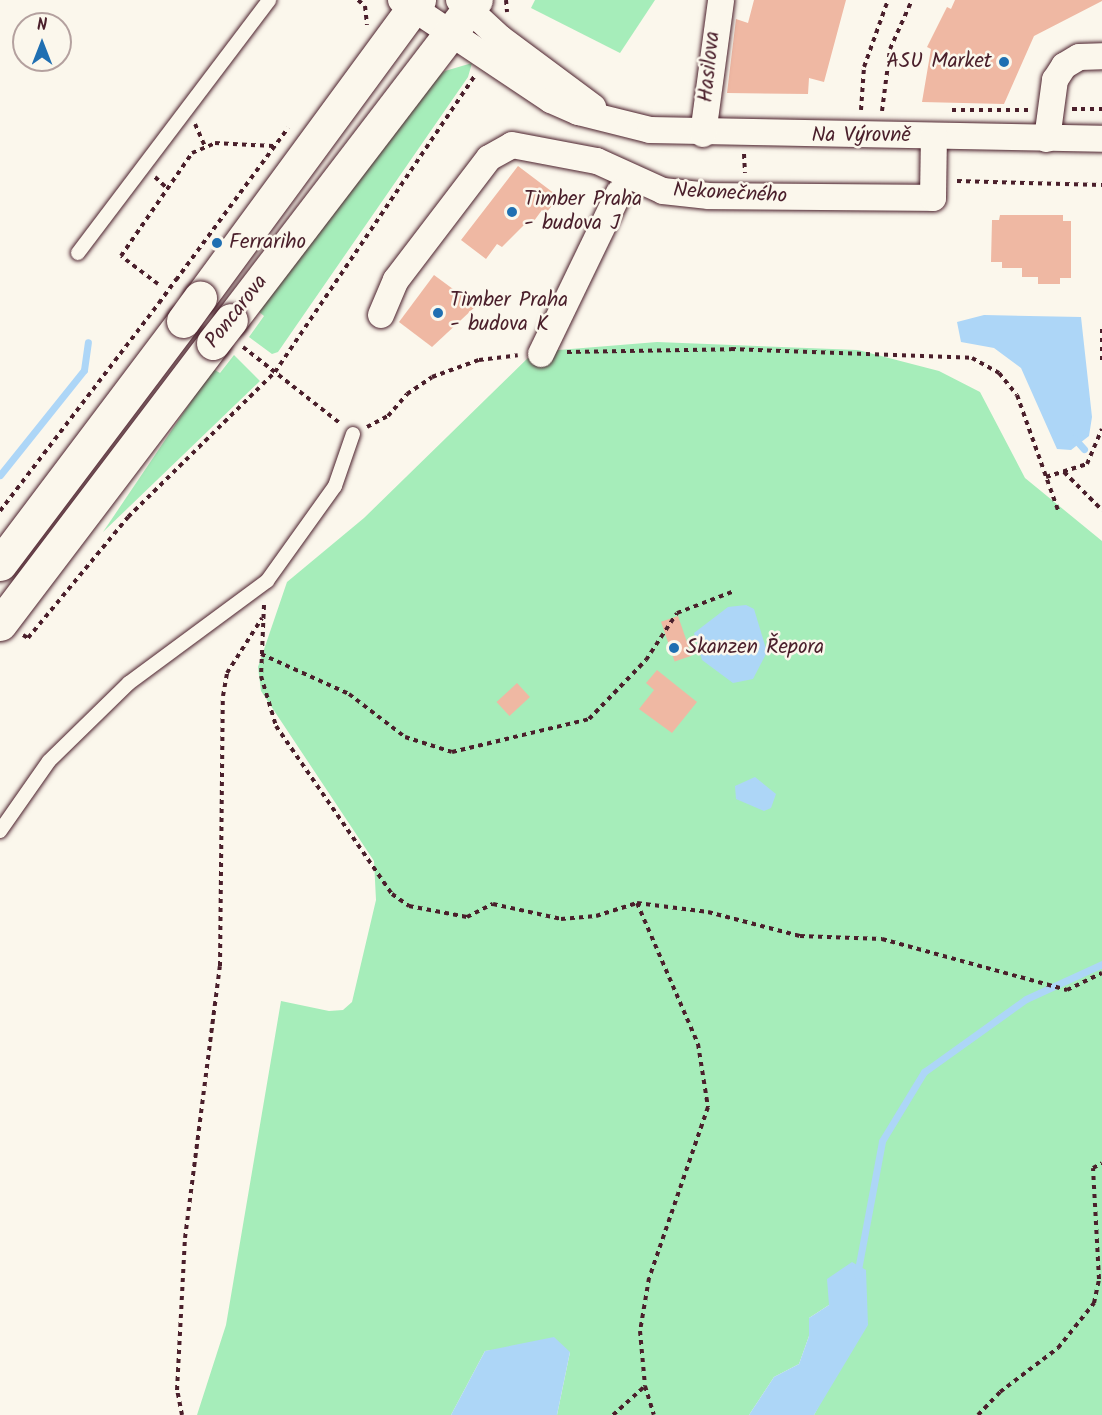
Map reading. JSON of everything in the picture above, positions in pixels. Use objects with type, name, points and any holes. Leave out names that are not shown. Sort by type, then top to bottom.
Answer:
[{"type":"main road","name":"Poncarova","points":[[0,564],[180,300],[411,3]]},
{"type":"main road","name":"Poncarova","points":[[1,622],[228,336],[464,11]]},
{"type":"street","name":"Hasilova","points":[[704,134],[706,86],[721,0]]},
{"type":"street","name":"Na Výrovně","points":[[411,3],[464,11],[507,44],[622,123],[704,134],[1102,139]]},
{"type":"street","points":[[1047,139],[1050,89],[1064,66],[1079,57],[1102,56]]},
{"type":"street","name":"Nekonečného","points":[[381,315],[396,280],[499,149],[524,146],[623,183],[663,191],[709,196],[933,198],[934,136]]},
{"type":"street","points":[[541,354],[623,183]]},
{"type":"lane","points":[[78,253],[269,0]]},
{"type":"lane","points":[[0,831],[49,761],[129,684],[267,581],[335,486],[353,434]]},
{"type":"path","points":[[358,0],[365,0]]},
{"type":"path","points":[[861,110],[864,67],[888,0]]},
{"type":"path","points":[[883,136],[882,110],[890,49],[912,0]]},
{"type":"path","points":[[1,622],[28,638],[128,518],[275,372],[481,67]]},
{"type":"path","points":[[941,110],[1102,109]]},
{"type":"path","points":[[849,110],[894,110]]},
{"type":"path","points":[[0,511],[180,300],[274,146],[215,143],[192,153],[121,256],[158,284]]},
{"type":"path","points":[[744,147],[745,175]]},
{"type":"path","points":[[733,175],[756,175]]},
{"type":"path","points":[[947,180],[1102,185]]},
{"type":"path","points":[[1102,329],[1102,362]]},
{"type":"path","points":[[228,336],[353,434],[388,416],[407,393],[432,376],[479,360],[541,354],[658,348],[962,356],[987,364],[1009,383],[1059,513]]},
{"type":"path","points":[[1046,477],[1087,464],[1102,429]]},
{"type":"path","points":[[1064,472],[1102,510]]},
{"type":"path","points":[[267,581],[262,617],[261,676],[276,726],[292,754],[392,894],[409,906],[467,917],[493,904],[561,919],[596,915],[637,903],[708,912],[800,936],[882,939],[1067,990],[1102,972]]},
{"type":"path","points":[[261,654],[349,694],[405,737],[452,752],[590,718],[646,660],[677,613],[732,592]]},
{"type":"path","points":[[182,1415],[177,1390],[185,1238],[220,966],[223,696],[227,673],[262,617]]},
{"type":"path","points":[[637,903],[698,1044],[708,1107],[649,1278],[640,1330],[645,1386],[654,1415]]},
{"type":"path","points":[[978,1415],[999,1392],[1058,1348],[1094,1303],[1099,1279],[1093,1168],[1102,1163]]},
{"type":"path","points":[[613,1415],[645,1386]]},
{"type":"green space","points":[[535,0],[655,0],[620,53],[531,8]]},
{"type":"green space","points":[[472,63],[468,77],[278,352],[272,354],[249,337],[264,316],[258,311],[429,84],[445,71]]},
{"type":"green space","points":[[657,342],[858,350],[939,371],[980,392],[1025,478],[1102,541],[1102,1415],[814,1415],[830,1384],[829,1305],[809,1318],[809,1336],[799,1364],[774,1377],[749,1415],[557,1415],[570,1352],[503,1349],[485,1351],[451,1415],[197,1415],[226,1325],[281,1001],[329,1011],[343,1010],[352,1002],[376,900],[374,861],[261,691],[258,667],[287,582],[364,518],[534,352]]},
{"type":"green space","points":[[234,355],[260,381],[103,532],[213,369],[220,373]]},
{"type":"water","points":[[984,315],[1081,317],[1092,417],[1089,436],[1071,450],[1057,449],[1021,368],[994,348],[961,342],[957,322]]},
{"type":"water","points":[[746,605],[754,609],[767,652],[753,679],[733,683],[702,660],[694,633],[728,607]]},
{"type":"water","points":[[755,777],[776,794],[771,808],[764,811],[736,799],[735,786]]},
{"type":"water","points":[[852,1262],[866,1270],[868,1325],[814,1415],[749,1415],[774,1377],[799,1364],[809,1336],[809,1318],[829,1305],[827,1279]]},
{"type":"water","points":[[554,1337],[570,1352],[557,1415],[451,1415],[485,1351]]},
{"type":"building","points":[[754,0],[846,0],[824,82],[809,78],[808,94],[727,93],[736,19],[748,23]]},
{"type":"building","points":[[955,0],[1102,1],[1034,36],[1004,104],[922,102],[931,49],[927,47],[947,7],[951,9]]},
{"type":"building","name":"Timber Praha - budova J","points":[[518,166],[559,197],[546,213],[542,210],[531,225],[527,222],[502,247],[497,244],[486,259],[461,240]]},
{"type":"building","points":[[1000,215],[1063,215],[1063,221],[1071,221],[1071,278],[1060,278],[1060,284],[1038,284],[1038,277],[1022,277],[1022,268],[1002,268],[1002,262],[991,262],[992,220],[999,220]]},
{"type":"building","name":"Timber Praha - budova K","points":[[434,275],[476,306],[432,347],[399,322]]},
{"type":"building","points":[[678,616],[692,656],[675,662],[661,622]]},
{"type":"building","points":[[657,670],[697,702],[672,733],[639,709],[654,690],[646,683]]},
{"type":"building","points":[[517,683],[530,697],[509,716],[497,702]]},
{"type":"waterway","points":[[0,475],[84,370],[88,342]]},
{"type":"waterway","points":[[1074,438],[1084,449]]},
{"type":"waterway","points":[[857,1275],[882,1141],[924,1072],[1026,999],[1102,964]]},
{"type":"place","name":"ASU Market","points":[[1004,62]]},
{"type":"place","name":"Timber Praha - budova J","points":[[512,212]]},
{"type":"place","name":"Ferrariho","points":[[217,243]]},
{"type":"place","name":"Timber Praha - budova K","points":[[438,313]]},
{"type":"place","name":"Skanzen Řepora","points":[[674,648]]}]
